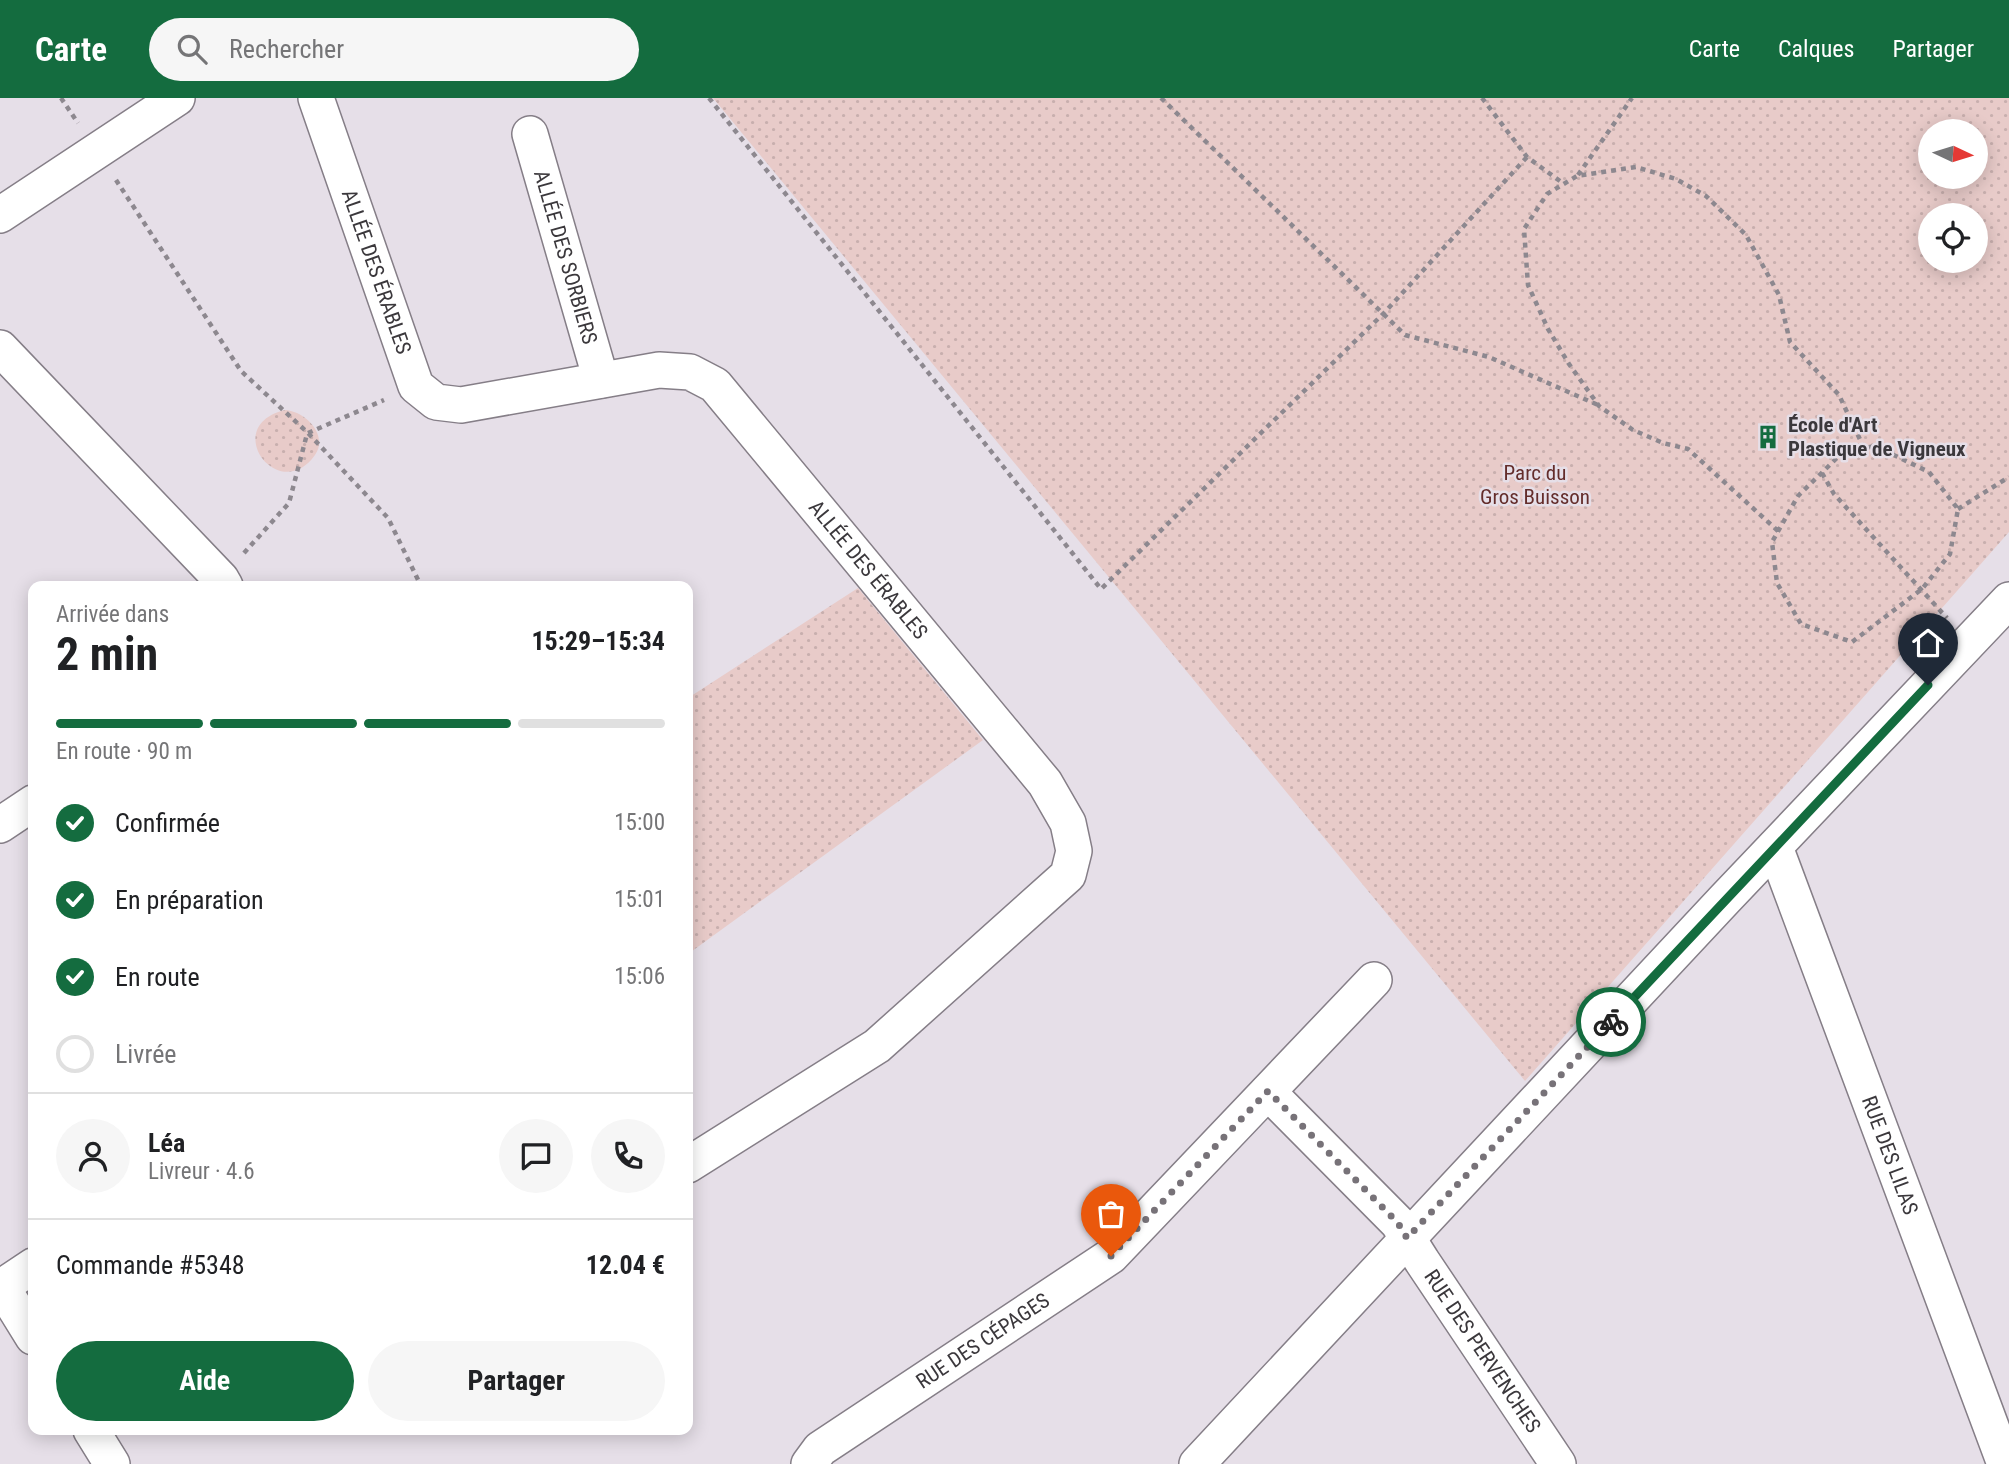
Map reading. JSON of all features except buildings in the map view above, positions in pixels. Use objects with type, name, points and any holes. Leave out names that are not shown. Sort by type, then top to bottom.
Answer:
[{"type":"street","points":[[0,215],[177,98]]},
{"type":"street","name":"ALLÉE DES ÉRABLES","points":[[316,98],[416,386],[436,402],[461,405],[659,370],[690,372],[715,385],[1045,783],[1068,823],[1074,851],[1068,875],[877,1046],[693,1162]]},
{"type":"street","name":"ALLÉE DES SORBIERS","points":[[530,134],[601,380]]},
{"type":"street","points":[[0,348],[221,581]]},
{"type":"street","points":[[1196,1464],[2009,600]]},
{"type":"street","points":[[0,825],[28,806]]},
{"type":"street","name":"RUE DES LILAS","points":[[1775,847],[2005,1464]]},
{"type":"street","name":"RUE DES CÉPAGES","points":[[809,1464],[820,1449],[1111,1256],[1374,980]]},
{"type":"street","points":[[1268,1091],[1398,1223],[1407,1238]]},
{"type":"street","name":"RUE DES PERVENCHES","points":[[1407,1238],[1558,1464]]},
{"type":"street","points":[[28,1269],[1,1287],[28,1329]]},
{"type":"street","points":[[94,1435],[112,1464]]},
{"type":"path","points":[[709,98],[1101,589],[1384,313],[1527,157]]},
{"type":"path","points":[[1161,98],[1405,335],[1489,358],[1599,406],[1633,430],[1663,443],[1688,449],[1778,531]]},
{"type":"path","points":[[1482,98],[1527,157],[1564,184]]},
{"type":"path","points":[[1577,176],[1632,98]]},
{"type":"path","points":[[97,151],[241,371],[308,433],[388,518],[419,581]]},
{"type":"path","points":[[1599,406],[1555,341],[1528,285],[1524,229],[1547,194],[1577,176],[1636,167],[1676,179],[1706,196],[1746,235],[1779,295],[1790,342],[1839,395],[1864,448]]},
{"type":"path","points":[[308,433],[416,386]]},
{"type":"path","points":[[225,581],[289,503],[308,433]]},
{"type":"path","points":[[1958,509],[1929,472],[1875,446],[1842,453],[1798,496],[1772,542],[1777,583],[1801,624],[1852,642],[1922,589],[1950,554],[1958,509],[2009,477]]},
{"type":"path","points":[[1822,473],[1834,494],[1940,610]]},
{"type":"green space","name":"Parc du Gros Buisson","points":[[713,98],[2009,98],[2009,532],[1525,1081]]},
{"type":"green space","points":[[285,410],[293,411],[307,419],[317,432],[319,440],[315,455],[301,468],[286,472],[272,467],[262,458],[256,445],[257,431],[266,419]]},
{"type":"green space","points":[[858,588],[983,740],[693,950],[693,695]]},
{"type":"way so far","points":[[1111,1256],[1268,1091],[1398,1223],[1407,1238],[1611,1022]]},
{"type":"place","name":"École d'Art Plastique de Vigneux","points":[[1768,437]]},
{"type":"route","points":[[1611,1022],[1928,685]]}]
